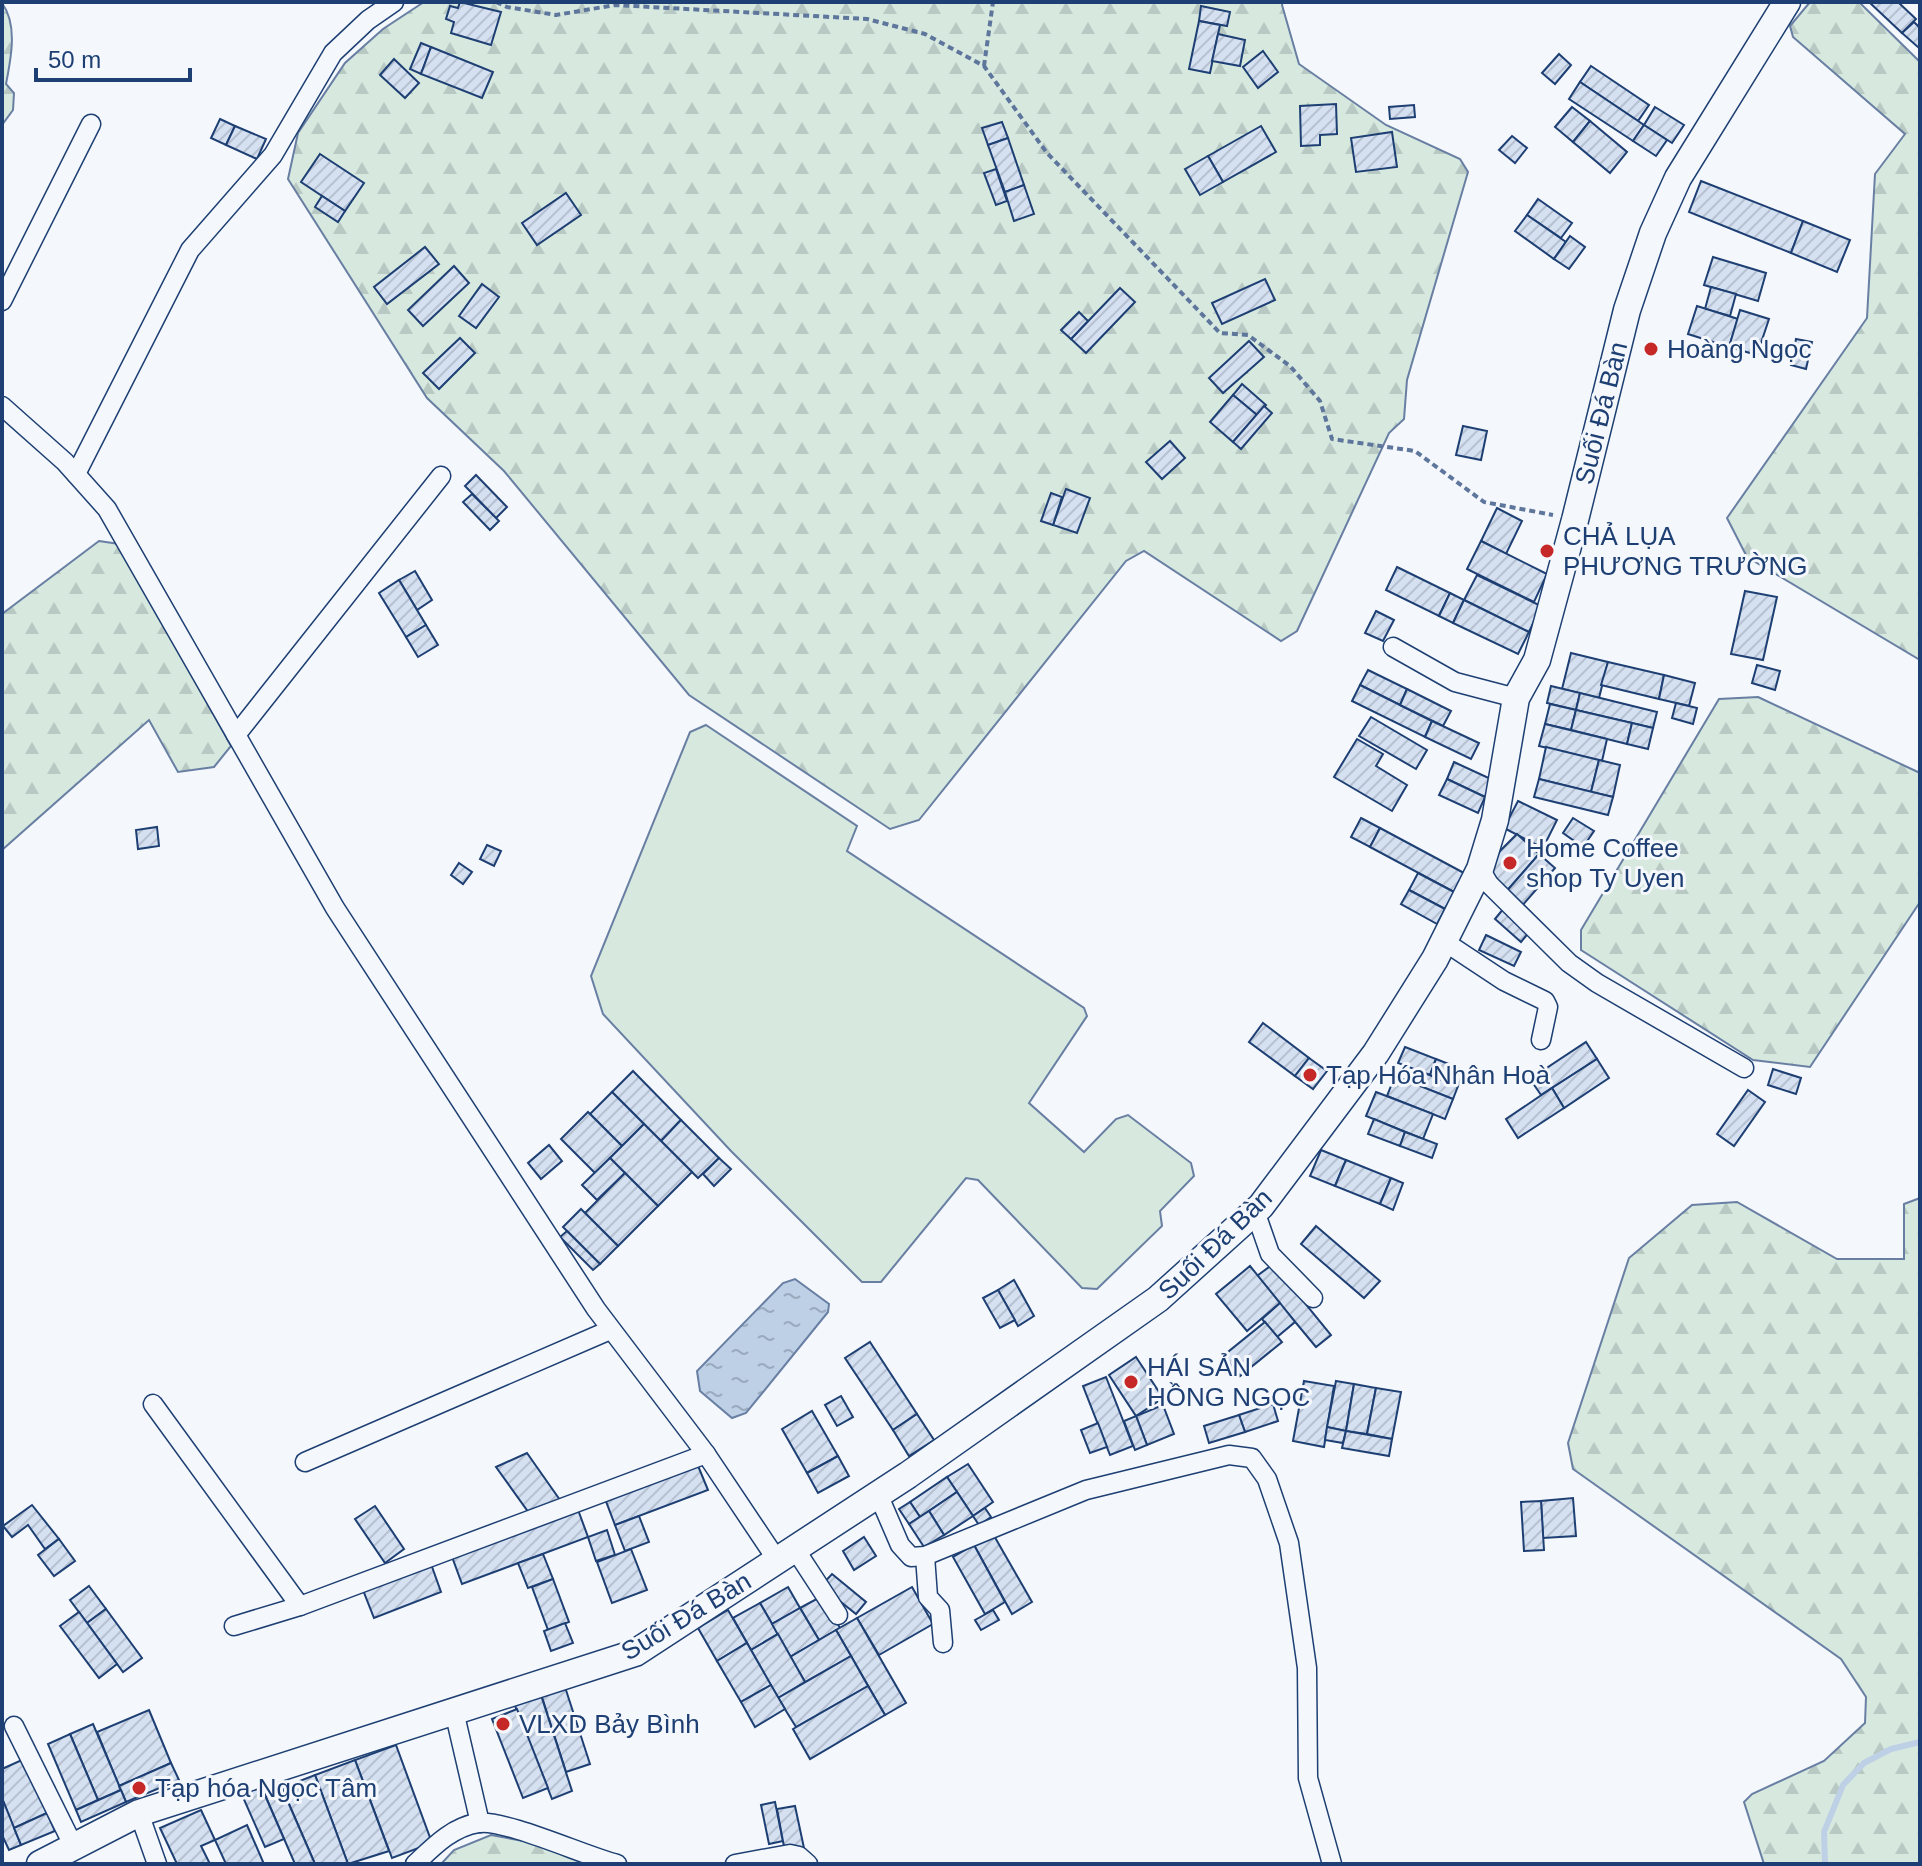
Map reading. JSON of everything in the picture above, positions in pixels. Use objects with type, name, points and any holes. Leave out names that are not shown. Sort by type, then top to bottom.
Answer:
[{"type":"street","points":[[76,474],[190,250],[273,155],[333,53],[368,20],[394,2]]},
{"type":"street","name":"Suối Đá Bàn","points":[[40,1864],[139,1813],[635,1653],[878,1494],[1158,1299],[1255,1211],[1376,1053],[1445,942],[1480,869],[1495,820],[1516,698],[1537,660],[1627,310],[1653,233],[1678,178],[1787,2]]},
{"type":"street","points":[[2,301],[91,124]]},
{"type":"street","points":[[2,406],[76,474],[107,509],[335,908],[610,1330],[786,1555],[838,1615]]},
{"type":"street","points":[[236,735],[441,476]]},
{"type":"street","points":[[1393,647],[1455,682],[1516,698]]},
{"type":"street","points":[[1480,869],[1489,884],[1569,963],[1597,983],[1744,1068]]},
{"type":"street","points":[[1445,942],[1504,981],[1545,1001],[1548,1007],[1541,1040]]},
{"type":"street","points":[[1255,1211],[1270,1254],[1313,1298]]},
{"type":"street","points":[[305,1462],[610,1330]]},
{"type":"street","points":[[153,1404],[300,1606]]},
{"type":"street","points":[[234,1626],[300,1606],[706,1454]]},
{"type":"street","points":[[878,1494],[900,1545],[911,1557],[925,1556],[1086,1490],[1229,1455],[1252,1458],[1267,1479],[1289,1543],[1307,1668],[1308,1778],[1332,1864]]},
{"type":"street","points":[[925,1556],[928,1597],[940,1610],[943,1643]]},
{"type":"street","points":[[454,1711],[480,1823]]},
{"type":"street","points":[[14,1726],[74,1847]]},
{"type":"street","points":[[139,1813],[157,1864]]},
{"type":"street","points":[[415,1864],[456,1830],[480,1823],[503,1826],[617,1864]]},
{"type":"street","points":[[735,1864],[790,1854],[799,1856],[808,1864]]},
{"type":"path","points":[[496,2],[507,7],[556,15],[615,5],[867,19],[925,34],[984,66],[1047,153],[1220,333],[1248,335],[1290,366],[1320,401],[1332,439],[1415,451],[1484,502],[1575,520]]},
{"type":"path","points":[[984,66],[993,2]]},
{"type":"green space","points":[[424,2],[1283,2],[1299,64],[1386,125],[1460,159],[1468,172],[1407,380],[1404,419],[1389,433],[1297,631],[1281,641],[1144,551],[1126,561],[919,820],[890,829],[689,695],[504,471],[427,398],[288,179],[298,133],[345,63],[383,29]]},
{"type":"green space","points":[[1810,2],[1859,2],[1920,62],[1920,660],[1747,557],[1727,518],[1867,318],[1875,174],[1905,134],[1793,37],[1790,26]]},
{"type":"green space","points":[[2,3],[12,31],[6,84],[14,93],[13,110],[2,125]]},
{"type":"green space","points":[[99,541],[119,544],[231,746],[214,767],[178,772],[149,720],[2,850],[2,614]]},
{"type":"green space","points":[[1758,697],[1920,773],[1920,902],[1810,1067],[1753,1060],[1581,950],[1581,930],[1719,699]]},
{"type":"green space","points":[[706,725],[857,826],[847,851],[1084,1008],[1087,1016],[1029,1103],[1084,1152],[1116,1119],[1128,1115],[1191,1163],[1194,1176],[1160,1211],[1162,1226],[1097,1289],[1082,1288],[978,1180],[966,1178],[881,1282],[862,1282],[731,1151],[603,1014],[591,976],[690,732]]},
{"type":"green space","points":[[1920,1198],[1920,1864],[1764,1864],[1744,1802],[1752,1794],[1824,1761],[1865,1723],[1866,1697],[1841,1659],[1573,1469],[1568,1443],[1629,1258],[1692,1205],[1737,1202],[1837,1259],[1904,1259],[1904,1204]]},
{"type":"green space","points":[[491,1835],[534,1843],[594,1864],[441,1864],[454,1850]]},
{"type":"water","points":[[795,1279],[829,1304],[828,1312],[746,1413],[732,1418],[700,1391],[697,1371],[783,1283]]},
{"type":"building","points":[[460,2],[501,12],[491,45],[451,33],[454,22],[446,19],[450,6],[458,8]]},
{"type":"building","points":[[1869,2],[1898,2],[1916,19],[1902,33]]},
{"type":"building","points":[[1201,6],[1230,12],[1227,26],[1199,21]]},
{"type":"building","points":[[1199,21],[1220,25],[1210,73],[1189,69]]},
{"type":"building","points":[[1914,22],[1920,28],[1919,48],[1902,33]]},
{"type":"building","points":[[1218,34],[1245,40],[1240,66],[1212,61]]},
{"type":"building","points":[[421,43],[431,47],[421,74],[410,69]]},
{"type":"building","points":[[431,47],[493,72],[482,98],[421,74]]},
{"type":"building","points":[[1263,51],[1278,72],[1258,88],[1243,67]]},
{"type":"building","points":[[1559,54],[1571,65],[1555,84],[1542,73]]},
{"type":"building","points":[[394,59],[419,83],[405,98],[380,75]]},
{"type":"building","points":[[1591,66],[1649,105],[1638,121],[1580,82]]},
{"type":"building","points":[[1580,82],[1644,125],[1633,141],[1569,99]]},
{"type":"building","points":[[1336,104],[1337,134],[1320,135],[1320,145],[1301,146],[1300,106]]},
{"type":"building","points":[[1414,105],[1415,117],[1390,119],[1389,107]]},
{"type":"building","points":[[1572,107],[1590,121],[1573,142],[1555,127]]},
{"type":"building","points":[[1655,107],[1684,125],[1672,143],[1644,125]]},
{"type":"building","points":[[220,119],[235,126],[226,145],[211,138]]},
{"type":"building","points":[[1590,121],[1627,152],[1610,173],[1573,142]]},
{"type":"building","points":[[1002,122],[1008,138],[988,145],[982,128]]},
{"type":"building","points":[[1644,125],[1667,140],[1656,156],[1633,141]]},
{"type":"building","points":[[235,126],[266,139],[257,159],[226,145]]},
{"type":"building","points":[[1261,126],[1276,152],[1223,182],[1208,156]]},
{"type":"building","points":[[1392,132],[1397,167],[1356,172],[1351,138]]},
{"type":"building","points":[[1512,136],[1527,148],[1515,163],[1499,150]]},
{"type":"building","points":[[1008,138],[1024,185],[1005,192],[988,145]]},
{"type":"building","points":[[320,154],[364,183],[345,211],[301,182]]},
{"type":"building","points":[[1208,156],[1223,182],[1200,195],[1185,169]]},
{"type":"building","points":[[996,169],[1007,201],[996,205],[984,173]]},
{"type":"building","points":[[1701,181],[1803,221],[1791,253],[1689,212]]},
{"type":"building","points":[[1024,185],[1034,214],[1014,221],[1005,192]]},
{"type":"building","points":[[566,193],[581,215],[537,245],[522,223]]},
{"type":"building","points":[[322,196],[345,211],[338,222],[315,207]]},
{"type":"building","points":[[1538,199],[1572,223],[1561,238],[1527,215]]},
{"type":"building","points":[[1527,215],[1566,242],[1554,259],[1515,231]]},
{"type":"building","points":[[1803,221],[1850,240],[1837,272],[1791,253]]},
{"type":"building","points":[[1570,236],[1585,247],[1569,269],[1554,259]]},
{"type":"building","points":[[425,247],[439,264],[387,304],[374,287]]},
{"type":"building","points":[[1713,257],[1766,273],[1758,301],[1704,285]]},
{"type":"building","points":[[454,266],[469,283],[423,326],[408,310]]},
{"type":"building","points":[[1265,279],[1275,300],[1222,324],[1212,303]]},
{"type":"building","points":[[482,284],[499,297],[476,328],[459,316]]},
{"type":"building","points":[[1711,287],[1736,294],[1730,316],[1705,309]]},
{"type":"building","points":[[1120,288],[1135,302],[1086,353],[1071,339]]},
{"type":"building","points":[[1697,306],[1738,319],[1729,347],[1688,334]]},
{"type":"building","points":[[1740,310],[1769,319],[1757,355],[1729,347]]},
{"type":"building","points":[[1079,312],[1088,321],[1071,339],[1061,330]]},
{"type":"building","points":[[460,338],[475,353],[439,389],[423,373]]},
{"type":"building","points":[[1796,339],[1812,342],[1806,369],[1791,365]]},
{"type":"building","points":[[1249,341],[1264,357],[1223,393],[1209,378]]},
{"type":"building","points":[[1242,384],[1266,405],[1257,415],[1233,395]]},
{"type":"building","points":[[1233,395],[1257,415],[1233,442],[1210,422]]},
{"type":"building","points":[[1264,406],[1272,413],[1241,449],[1233,442]]},
{"type":"building","points":[[1463,426],[1487,431],[1481,460],[1456,455]]},
{"type":"building","points":[[1170,441],[1185,458],[1162,479],[1146,462]]},
{"type":"building","points":[[476,475],[507,507],[496,518],[465,486]]},
{"type":"building","points":[[1066,489],[1090,498],[1077,533],[1053,525]]},
{"type":"building","points":[[1051,493],[1062,497],[1053,525],[1041,521]]},
{"type":"building","points":[[472,494],[499,521],[490,530],[463,502]]},
{"type":"building","points":[[1497,508],[1522,521],[1506,554],[1481,541]]},
{"type":"building","points":[[1481,541],[1547,574],[1534,602],[1467,569]]},
{"type":"building","points":[[1397,567],[1450,593],[1439,616],[1386,590]]},
{"type":"building","points":[[415,571],[432,600],[417,610],[399,580]]},
{"type":"building","points":[[1477,575],[1541,606],[1529,632],[1464,600]]},
{"type":"building","points":[[399,580],[426,625],[406,637],[379,593]]},
{"type":"building","points":[[1745,591],[1777,597],[1763,660],[1731,654]]},
{"type":"building","points":[[1450,593],[1464,600],[1453,623],[1439,616]]},
{"type":"building","points":[[1464,600],[1529,632],[1518,654],[1453,623]]},
{"type":"building","points":[[1376,611],[1394,620],[1383,641],[1365,633]]},
{"type":"building","points":[[426,625],[438,645],[418,657],[406,637]]},
{"type":"building","points":[[1571,653],[1608,662],[1599,698],[1562,689]]},
{"type":"building","points":[[1608,662],[1664,675],[1659,699],[1601,685]]},
{"type":"building","points":[[1757,665],[1780,671],[1775,690],[1752,683]]},
{"type":"building","points":[[1368,670],[1407,689],[1400,705],[1360,685]]},
{"type":"building","points":[[1664,675],[1695,683],[1689,706],[1659,699]]},
{"type":"building","points":[[1360,685],[1432,721],[1425,737],[1352,701]]},
{"type":"building","points":[[1551,686],[1580,693],[1576,710],[1547,703]]},
{"type":"building","points":[[1407,689],[1451,711],[1443,726],[1400,705]]},
{"type":"building","points":[[1580,693],[1657,712],[1653,728],[1576,710]]},
{"type":"building","points":[[1676,703],[1697,708],[1693,724],[1672,718]]},
{"type":"building","points":[[1550,704],[1576,710],[1571,730],[1545,724]]},
{"type":"building","points":[[1576,710],[1632,723],[1627,744],[1571,730]]},
{"type":"building","points":[[1371,717],[1427,750],[1416,769],[1359,736]]},
{"type":"building","points":[[1432,721],[1479,743],[1471,759],[1425,737]]},
{"type":"building","points":[[1632,723],[1653,728],[1648,749],[1627,744]]},
{"type":"building","points":[[1545,724],[1607,739],[1602,761],[1539,746]]},
{"type":"building","points":[[1357,739],[1383,754],[1376,766],[1407,785],[1392,811],[1334,777]]},
{"type":"building","points":[[1546,747],[1599,760],[1591,792],[1539,779]]},
{"type":"building","points":[[1599,760],[1620,765],[1613,797],[1591,792]]},
{"type":"building","points":[[1454,762],[1493,780],[1485,797],[1447,779]]},
{"type":"building","points":[[1447,779],[1485,797],[1478,813],[1439,795]]},
{"type":"building","points":[[1539,779],[1613,797],[1608,815],[1534,797]]},
{"type":"building","points":[[1518,801],[1557,820],[1543,848],[1504,828]]},
{"type":"building","points":[[1361,818],[1380,828],[1370,847],[1351,837]]},
{"type":"building","points":[[1573,818],[1594,831],[1583,847],[1563,833]]},
{"type":"building","points":[[157,827],[159,846],[138,849],[136,830]]},
{"type":"building","points":[[1380,828],[1464,873],[1454,892],[1370,847]]},
{"type":"building","points":[[1517,834],[1539,854],[1505,893],[1486,872],[1500,851]]},
{"type":"building","points":[[487,845],[501,851],[494,866],[480,859]]},
{"type":"building","points":[[1539,854],[1555,868],[1521,907],[1505,893]]},
{"type":"building","points":[[459,863],[472,872],[463,884],[451,875]]},
{"type":"building","points":[[1418,873],[1454,892],[1445,909],[1409,890]]},
{"type":"building","points":[[1409,890],[1445,909],[1437,924],[1401,904]]},
{"type":"building","points":[[1504,908],[1530,931],[1521,942],[1495,919]]},
{"type":"building","points":[[1486,935],[1521,952],[1514,966],[1479,950]]},
{"type":"building","points":[[1263,1023],[1309,1058],[1295,1076],[1249,1042]]},
{"type":"building","points":[[1586,1042],[1597,1059],[1541,1095],[1530,1079]]},
{"type":"building","points":[[1405,1047],[1436,1059],[1430,1075],[1398,1063]]},
{"type":"building","points":[[1309,1058],[1327,1071],[1313,1089],[1295,1076]]},
{"type":"building","points":[[1436,1059],[1464,1070],[1458,1086],[1430,1075]]},
{"type":"building","points":[[1597,1059],[1609,1078],[1564,1108],[1552,1088]]},
{"type":"building","points":[[1773,1069],[1801,1078],[1796,1094],[1768,1085]]},
{"type":"building","points":[[633,1071],[681,1120],[661,1141],[612,1092]]},
{"type":"building","points":[[1419,1071],[1458,1086],[1453,1099],[1414,1084]]},
{"type":"building","points":[[1395,1076],[1453,1099],[1445,1119],[1387,1096]]},
{"type":"building","points":[[1552,1088],[1564,1108],[1518,1138],[1506,1119]]},
{"type":"building","points":[[1748,1090],[1765,1102],[1734,1146],[1717,1134]]},
{"type":"building","points":[[612,1092],[644,1124],[622,1146],[590,1114]]},
{"type":"building","points":[[1376,1092],[1433,1114],[1423,1139],[1366,1116]]},
{"type":"building","points":[[588,1112],[622,1146],[595,1173],[561,1139]]},
{"type":"building","points":[[1374,1119],[1405,1132],[1400,1146],[1368,1134]]},
{"type":"building","points":[[681,1120],[719,1158],[698,1178],[661,1141]]},
{"type":"building","points":[[644,1124],[692,1172],[658,1206],[610,1158]]},
{"type":"building","points":[[1405,1132],[1437,1144],[1432,1158],[1400,1146]]},
{"type":"building","points":[[549,1145],[562,1161],[541,1179],[528,1163]]},
{"type":"building","points":[[1321,1150],[1346,1160],[1335,1186],[1310,1176]]},
{"type":"building","points":[[610,1158],[625,1173],[597,1200],[582,1185]]},
{"type":"building","points":[[719,1158],[731,1169],[714,1186],[703,1174]]},
{"type":"building","points":[[1346,1160],[1391,1178],[1380,1204],[1335,1186]]},
{"type":"building","points":[[625,1173],[658,1206],[618,1246],[585,1213]]},
{"type":"building","points":[[1391,1178],[1403,1183],[1393,1210],[1380,1204]]},
{"type":"building","points":[[581,1209],[618,1246],[600,1264],[563,1227]]},
{"type":"building","points":[[1316,1226],[1380,1281],[1364,1298],[1301,1244]]},
{"type":"building","points":[[567,1231],[600,1264],[593,1270],[560,1237]]},
{"type":"building","points":[[1273,1264],[1331,1335],[1316,1347],[1257,1276]]},
{"type":"building","points":[[1250,1266],[1280,1303],[1247,1331],[1216,1294]]},
{"type":"building","points":[[1014,1280],[1034,1316],[1018,1326],[998,1290]]},
{"type":"building","points":[[998,1290],[1015,1320],[1000,1328],[983,1298]]},
{"type":"building","points":[[1280,1303],[1295,1322],[1277,1337],[1262,1319]]},
{"type":"building","points":[[1265,1322],[1282,1342],[1240,1376],[1223,1356]]},
{"type":"building","points":[[870,1342],[917,1414],[893,1430],[845,1358]]},
{"type":"building","points":[[1136,1357],[1163,1398],[1136,1416],[1109,1375]]},
{"type":"building","points":[[1106,1377],[1133,1446],[1110,1455],[1083,1386]]},
{"type":"building","points":[[1304,1381],[1334,1386],[1324,1447],[1293,1441]]},
{"type":"building","points":[[1336,1381],[1354,1384],[1346,1431],[1327,1427]]},
{"type":"building","points":[[1354,1384],[1376,1388],[1367,1434],[1346,1431]]},
{"type":"building","points":[[1376,1388],[1401,1392],[1392,1439],[1367,1434]]},
{"type":"building","points":[[841,1396],[853,1417],[837,1426],[825,1405]]},
{"type":"building","points":[[1273,1404],[1278,1421],[1245,1432],[1239,1415]]},
{"type":"building","points":[[1163,1405],[1174,1434],[1147,1445],[1136,1416]]},
{"type":"building","points":[[812,1411],[838,1456],[807,1473],[782,1429]]},
{"type":"building","points":[[917,1414],[934,1440],[909,1456],[893,1430]]},
{"type":"building","points":[[1239,1415],[1245,1432],[1209,1443],[1204,1426]]},
{"type":"building","points":[[1136,1416],[1147,1445],[1135,1450],[1124,1421]]},
{"type":"building","points":[[1098,1423],[1107,1447],[1090,1453],[1081,1430]]},
{"type":"building","points":[[1327,1427],[1346,1431],[1343,1443],[1325,1440]]},
{"type":"building","points":[[1346,1431],[1392,1439],[1389,1456],[1342,1448]]},
{"type":"building","points":[[527,1453],[560,1500],[529,1513],[496,1467]]},
{"type":"building","points":[[838,1456],[849,1476],[818,1493],[807,1473]]},
{"type":"building","points":[[696,1461],[708,1490],[615,1525],[604,1496]]},
{"type":"building","points":[[968,1464],[993,1502],[973,1516],[947,1477]]},
{"type":"building","points":[[947,1477],[957,1492],[920,1517],[910,1502]]},
{"type":"building","points":[[957,1492],[973,1516],[944,1535],[929,1511]]},
{"type":"building","points":[[1573,1498],[1576,1536],[1543,1538],[1541,1501]]},
{"type":"building","points":[[1541,1501],[1544,1550],[1524,1551],[1521,1502]]},
{"type":"building","points":[[910,1502],[920,1517],[909,1524],[899,1509]]},
{"type":"building","points":[[32,1505],[59,1539],[45,1549],[28,1525],[12,1537],[3,1526]]},
{"type":"building","points":[[375,1506],[404,1549],[385,1563],[355,1519]]},
{"type":"building","points":[[577,1507],[588,1537],[462,1584],[451,1554]]},
{"type":"building","points":[[985,1508],[991,1517],[979,1525],[973,1516]]},
{"type":"building","points":[[929,1511],[944,1535],[924,1547],[909,1524]]},
{"type":"building","points":[[639,1516],[649,1542],[625,1551],[615,1525]]},
{"type":"building","points":[[607,1530],[615,1555],[596,1561],[588,1537]]},
{"type":"building","points":[[993,1534],[1032,1602],[1012,1614],[974,1545]]},
{"type":"building","points":[[864,1537],[876,1556],[854,1570],[843,1551]]},
{"type":"building","points":[[59,1539],[75,1561],[54,1576],[38,1555]]},
{"type":"building","points":[[974,1545],[1005,1602],[985,1614],[953,1557]]},
{"type":"building","points":[[631,1549],[647,1590],[612,1603],[597,1562]]},
{"type":"building","points":[[543,1554],[553,1579],[528,1588],[518,1563]]},
{"type":"building","points":[[431,1564],[441,1592],[374,1618],[363,1590]]},
{"type":"building","points":[[832,1574],[866,1602],[856,1614],[821,1586]]},
{"type":"building","points":[[553,1579],[569,1622],[548,1630],[532,1587]]},
{"type":"building","points":[[89,1586],[106,1609],[87,1623],[70,1600]]},
{"type":"building","points":[[788,1587],[800,1608],[772,1624],[760,1603]]},
{"type":"building","points":[[912,1587],[933,1624],[879,1655],[857,1618]]},
{"type":"building","points":[[822,1596],[840,1628],[819,1640],[800,1608]]},
{"type":"building","points":[[760,1603],[778,1634],[751,1650],[733,1618]]},
{"type":"building","points":[[800,1608],[819,1640],[790,1657],[772,1624]]},
{"type":"building","points":[[106,1609],[142,1658],[123,1672],[87,1623]]},
{"type":"building","points":[[728,1610],[747,1643],[717,1661],[698,1628]]},
{"type":"building","points":[[993,1610],[999,1620],[981,1630],[975,1620]]},
{"type":"building","points":[[79,1612],[117,1664],[99,1678],[60,1626]]},
{"type":"building","points":[[857,1618],[906,1703],[885,1715],[836,1630]]},
{"type":"building","points":[[565,1623],[573,1643],[551,1651],[544,1631]]},
{"type":"building","points":[[836,1630],[851,1656],[805,1682],[790,1657]]},
{"type":"building","points":[[778,1634],[805,1682],[778,1698],[751,1650]]},
{"type":"building","points":[[747,1643],[771,1685],[741,1702],[717,1661]]},
{"type":"building","points":[[851,1656],[868,1686],[796,1727],[778,1698]]},
{"type":"building","points":[[771,1685],[785,1709],[755,1727],[741,1702]]},
{"type":"building","points":[[868,1686],[885,1715],[810,1759],[793,1729]]},
{"type":"building","points":[[565,1687],[590,1764],[566,1772],[541,1694]]},
{"type":"building","points":[[539,1689],[572,1791],[552,1799],[512,1698]]},
{"type":"building","points":[[517,1709],[548,1788],[523,1798],[492,1719]]},
{"type":"building","points":[[149,1710],[171,1763],[119,1786],[97,1732]]},
{"type":"building","points":[[93,1724],[121,1790],[98,1800],[70,1734]]},
{"type":"building","points":[[70,1734],[98,1800],[76,1810],[48,1744]]},
{"type":"building","points":[[396,1745],[432,1843],[392,1858],[355,1760]]},
{"type":"building","points":[[24,1759],[47,1813],[14,1828],[2,1798],[2,1769]]},
{"type":"building","points":[[355,1760],[389,1851],[348,1864],[315,1775]]},
{"type":"building","points":[[171,1763],[179,1780],[126,1802],[119,1786]]},
{"type":"building","points":[[315,1775],[348,1864],[315,1864],[282,1788]]},
{"type":"building","points":[[278,1779],[315,1864],[295,1864],[261,1786]]},
{"type":"building","points":[[261,1786],[284,1839],[265,1847],[242,1795]]},
{"type":"building","points":[[121,1790],[126,1802],[81,1822],[76,1810]]},
{"type":"building","points":[[2,1798],[21,1845],[9,1850],[2,1835]]},
{"type":"building","points":[[775,1802],[783,1841],[769,1844],[761,1805]]},
{"type":"building","points":[[795,1806],[804,1848],[785,1852],[777,1809]]},
{"type":"building","points":[[201,1810],[215,1840],[201,1846],[210,1864],[177,1864],[160,1828]]},
{"type":"building","points":[[47,1813],[55,1831],[21,1845],[14,1828]]},
{"type":"building","points":[[247,1825],[264,1864],[226,1864],[215,1840]]},
{"type":"waterway","points":[[1825,1864],[1824,1832],[1843,1785],[1864,1763],[1891,1749],[1920,1742]]},
{"type":"place","name":"Hoàng Ngọc","points":[[1651,349]]},
{"type":"place","name":"CHẢ LỤA PHƯƠNG TRƯỜNG","points":[[1547,551]]},
{"type":"place","name":"Home Coffee shop Ty Uyen","points":[[1510,863]]},
{"type":"place","name":"Tạp Hóa Nhân Hoà","points":[[1310,1075]]},
{"type":"place","name":"HÁI SẢN HỒNG NGỌC","points":[[1131,1382]]},
{"type":"place","name":"VLXD Bảy Bình","points":[[503,1724]]},
{"type":"place","name":"Tạp hóa Ngọc Tâm","points":[[139,1788]]}]
